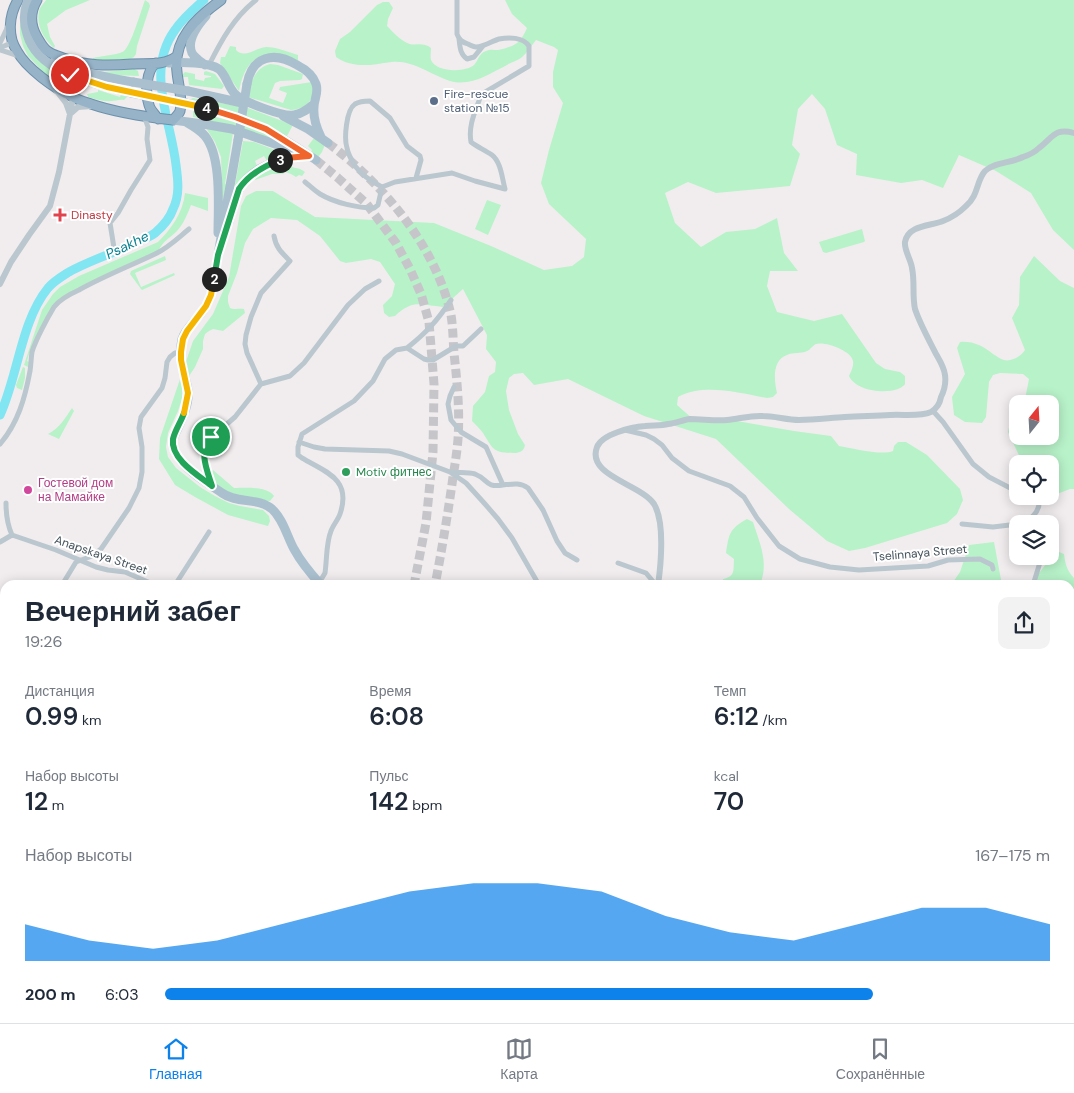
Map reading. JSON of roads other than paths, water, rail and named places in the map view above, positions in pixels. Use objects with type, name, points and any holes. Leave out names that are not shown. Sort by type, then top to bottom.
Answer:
[{"type":"highway","points":[[18,0],[10,22],[16,51],[52,85],[73,98],[96,106],[158,119],[173,120],[180,110],[177,74],[177,59],[180,46],[187,30],[201,15],[218,2]]},
{"type":"highway","points":[[37,0],[32,12],[32,26],[44,48],[49,52],[86,64],[160,63],[177,74]]},
{"type":"highway","points":[[158,119],[148,102],[148,74],[153,66],[177,59]]},
{"type":"highway","points":[[140,115],[148,102]]},
{"type":"main road","points":[[28,0],[24,11],[28,39],[35,50],[52,66],[80,79],[131,93],[186,103],[235,117],[266,129],[313,158]]},
{"type":"main road","points":[[207,65],[193,55],[190,47],[191,41],[197,27],[218,2]]},
{"type":"main road","points":[[49,52],[74,68],[96,75],[216,96],[285,115],[303,113],[314,104]]},
{"type":"main road","points":[[177,59],[219,69],[237,96],[270,110],[308,128],[324,140],[314,119],[317,86],[307,71],[295,63],[284,59],[266,58],[258,62],[252,69],[247,84],[238,140],[211,295],[204,310],[184,335],[181,352],[188,393],[183,417],[174,438],[174,448],[179,458],[190,470],[224,495],[264,504],[276,512],[294,549],[315,580]]},
{"type":"main road","points":[[173,120],[232,129],[313,158]]},
{"type":"main road","points":[[186,122],[204,134],[213,150],[218,193],[218,255]]},
{"type":"main road","points":[[218,255],[239,189],[244,181],[270,163],[286,158],[313,158]]},
{"type":"street","points":[[207,65],[229,29],[256,0]]},
{"type":"street","points":[[457,0],[457,34],[460,50],[464,56],[468,58],[474,57],[482,46]]},
{"type":"street","points":[[0,43],[10,22]]},
{"type":"street","points":[[416,178],[421,160],[420,156],[407,146],[390,118],[370,101],[354,105],[350,110],[346,130],[346,147],[356,166],[372,182],[382,187],[395,182],[452,173],[505,189],[496,159],[471,142],[471,125],[482,94],[529,66],[529,46],[524,40],[509,38],[475,47],[459,39]]},
{"type":"street","points":[[0,49],[13,42]]},
{"type":"street","points":[[0,49],[20,56]]},
{"type":"street","points":[[52,85],[66,103],[70,114]]},
{"type":"street","points":[[0,284],[11,262],[50,206],[59,172],[73,98]]},
{"type":"street","points":[[70,114],[78,107],[96,106]]},
{"type":"street","points":[[114,248],[110,222],[118,213],[130,190],[150,160],[147,139],[148,127],[140,115]]},
{"type":"street","points":[[658,580],[662,543],[657,510],[650,499],[643,493],[609,475],[599,466],[596,458],[597,447],[600,442],[625,430],[693,419],[725,420],[764,416],[796,420],[915,415],[933,411],[941,399],[945,375],[943,365],[920,321],[916,309],[913,296],[914,277],[912,265],[905,244],[908,235],[913,230],[937,224],[950,218],[965,207],[974,198],[980,179],[988,169],[1022,158],[1040,148],[1049,138],[1060,132],[1074,132]]},
{"type":"street","points":[[305,182],[321,195],[361,208],[374,208],[378,204],[382,187]]},
{"type":"street","points":[[0,444],[17,417],[26,392],[32,353],[55,307],[64,299],[95,281],[157,253],[172,243],[188,228]]},
{"type":"street","points":[[261,384],[245,344],[251,317],[261,293],[290,261],[275,244],[274,236]]},
{"type":"street","points":[[212,486],[204,456],[207,441],[235,417],[261,384],[290,376],[304,363],[348,305],[366,289],[379,282]]},
{"type":"street","points":[[321,580],[325,573],[331,530],[341,511],[343,492],[336,478],[298,455],[302,434],[354,401],[373,381],[385,359],[396,350],[407,348],[424,335],[437,322],[452,300]]},
{"type":"street","points":[[407,348],[424,360],[433,360],[456,346],[463,346],[481,329]]},
{"type":"street","points":[[65,580],[73,566],[101,549],[129,508],[139,488],[142,472],[142,447],[139,428],[141,418],[162,388],[167,362],[170,357],[175,353],[181,352]]},
{"type":"street","points":[[454,387],[448,404],[451,420],[461,432],[486,447],[503,485]]},
{"type":"street","points":[[933,411],[973,464],[989,477],[1009,487]]},
{"type":"street","name":"Tselinnaya Street","points":[[625,430],[654,439],[662,445],[672,458],[689,471],[730,486],[744,497],[757,518],[780,546],[800,559],[830,567],[859,570],[928,566],[948,560],[980,560],[992,565],[993,569]]},
{"type":"street","points":[[299,442],[325,449],[389,451],[450,472],[466,483],[498,519],[512,538],[536,580]]},
{"type":"street","points":[[450,472],[471,473],[493,486],[517,484],[528,488],[543,510],[557,542],[565,553],[577,560]]},
{"type":"street","points":[[0,542],[12,535],[7,526],[6,503]]},
{"type":"street","name":"Tselinnaya Street","points":[[962,524],[993,527],[1009,525]]},
{"type":"street","points":[[177,580],[209,532]]},
{"type":"street","name":"Anapskaya Street","points":[[12,535],[102,568],[125,572],[143,580]]},
{"type":"street","points":[[618,563],[646,573],[652,580]]},
{"type":"street","points":[[1035,580],[1039,565]]},
{"type":"waterway","name":"Psakhe","points":[[0,415],[32,316],[48,288],[69,272],[152,235],[158,231],[172,212],[177,198],[178,182],[162,96],[162,62],[166,46],[175,30],[204,0]]},
{"type":"tunnel","points":[[328,143],[368,177],[404,218],[420,241],[433,265],[444,289],[451,315],[458,396],[458,439],[436,580]]},
{"type":"tunnel","points":[[316,160],[366,203],[396,243],[421,294],[429,322],[434,384],[433,452],[426,523],[415,580]]},
{"type":"place","name":"Fire-rescue station №15","points":[[434,101]]},
{"type":"place","name":"Dinasty","points":[[60,215]]},
{"type":"place","name":"Motiv фитнес","points":[[346,472]]},
{"type":"place","name":"Гостевой дом на Мамайке","points":[[28,490]]}]
